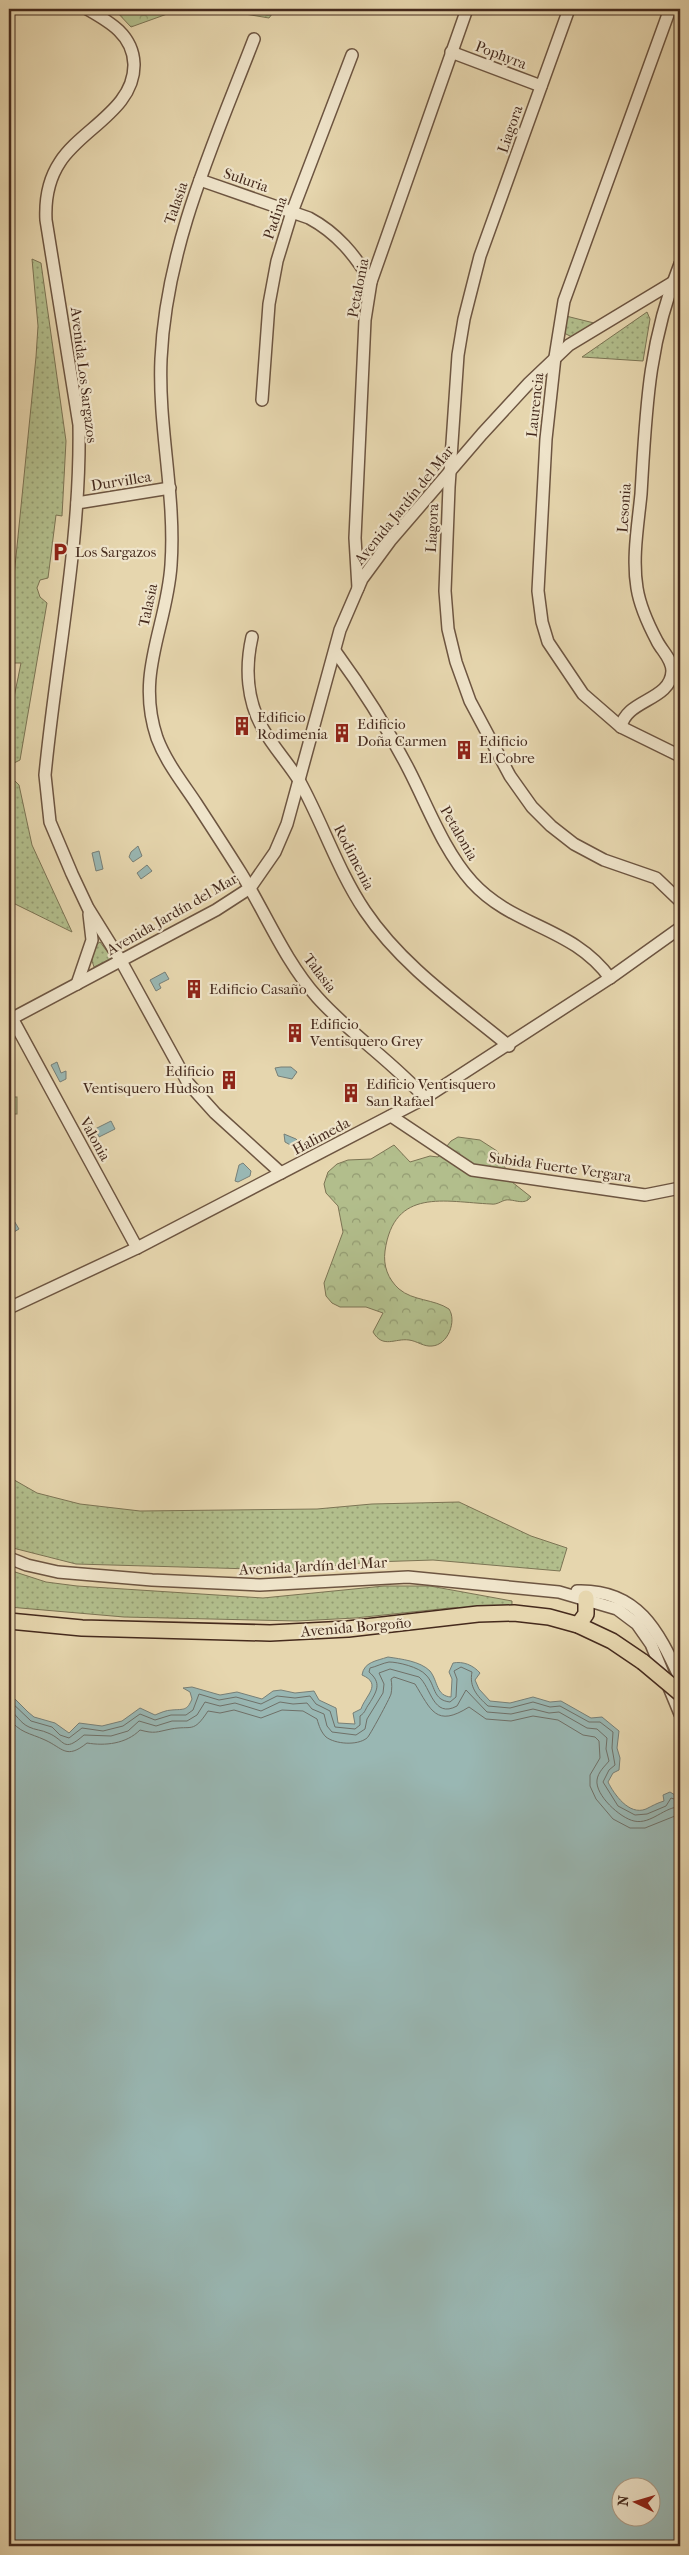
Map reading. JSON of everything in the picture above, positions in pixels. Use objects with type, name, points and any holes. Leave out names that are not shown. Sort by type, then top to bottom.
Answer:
[{"type":"main road","points":[[578,1625],[586,1614],[586,1598]]},
{"type":"main road","name":"Avenida Borgoño","points":[[9,1621],[82,1628],[231,1634],[348,1630],[496,1613],[531,1614],[578,1625],[612,1641],[643,1662],[680,1693]]},
{"type":"street","name":"Avenida Los Sargazos","points":[[88,9],[114,24],[125,36],[132,52],[134,68],[131,85],[122,99],[73,146],[60,162],[50,181],[46,201],[46,220],[78,425],[77,503],[48,741],[45,791],[55,837],[88,908],[121,961],[188,1083],[214,1113],[281,1173]]},
{"type":"street","name":"Petalonia","points":[[358,588],[355,538],[365,320],[371,282],[467,9]]},
{"type":"street","name":"Liagora","points":[[569,9],[469,290],[458,355],[450,472],[445,590],[448,630],[462,682],[501,759],[532,807],[561,834],[604,860],[656,878],[680,901]]},
{"type":"street","name":"Laurencia","points":[[670,9],[564,301],[555,357],[546,439],[538,591],[540,612],[548,642],[572,681],[592,703],[621,727],[680,756]]},
{"type":"street","name":"Talasia","points":[[254,39],[200,180],[177,248],[163,335],[162,411],[170,488],[170,574],[150,669],[151,714],[163,753],[250,888],[301,977],[318,998],[357,1037],[410,1082],[425,1098]]},
{"type":"street","name":"Pophyra","points":[[451,52],[541,86]]},
{"type":"street","name":"Padina","points":[[262,400],[272,287],[292,212],[352,55]]},
{"type":"street","name":"Suluria","points":[[200,180],[317,222],[336,235],[371,282]]},
{"type":"street","name":"Lesonia","points":[[621,727],[628,713],[664,690],[669,683],[672,673],[669,659],[657,640],[641,606],[635,569],[650,371],[662,315],[676,280],[680,264]]},
{"type":"street","name":"Avenida Jardín del Mar","points":[[10,1019],[216,910],[250,888],[267,864],[281,839],[292,809],[343,623],[358,588],[373,562],[482,434],[555,357],[569,345],[676,280]]},
{"type":"street","name":"Durvillea","points":[[77,503],[170,488]]},
{"type":"street","name":"Rodimenia","points":[[252,637],[248,675],[254,709],[263,729],[299,781],[341,869],[365,910],[379,929],[430,982],[508,1046]]},
{"type":"street","name":"Petalonia","points":[[335,651],[353,676],[403,760],[433,820],[471,881],[489,898],[509,912],[579,946],[594,958],[610,978]]},
{"type":"street","name":"Avenida Los Sargazos","points":[[77,984],[84,969],[92,940],[88,908]]},
{"type":"street","name":"Halimeda","points":[[9,1308],[137,1248],[425,1098],[508,1046],[610,978],[680,928]]},
{"type":"street","name":"Valonia","points":[[10,1019],[137,1248]]},
{"type":"street","name":"Subida Fuerte Vergara","points":[[391,1116],[472,1170],[645,1195],[680,1188]]},
{"type":"street","name":"Avenida Jardín del Mar","points":[[9,1558],[27,1565],[58,1572],[170,1581],[279,1585],[408,1577],[559,1592],[597,1592],[617,1598],[636,1610],[660,1635],[680,1678]]},
{"type":"street","name":"Avenida Jardín del Mar","points":[[559,1592],[586,1598],[617,1609],[642,1631],[654,1652],[680,1714]]},
{"type":"green space","points":[[114,9],[181,9],[131,27]]},
{"type":"green space","points":[[238,9],[276,9],[269,18],[239,13]]},
{"type":"green space","points":[[32,259],[41,263],[66,441],[62,516],[56,515],[48,578],[40,580],[37,588],[40,597],[47,603],[20,760],[12,764],[9,771],[9,722],[21,663],[9,663],[9,626],[38,326]]},
{"type":"green space","points":[[647,312],[650,319],[643,361],[582,357]]},
{"type":"green space","points":[[566,316],[594,323],[572,337],[564,333]]},
{"type":"green space","points":[[9,775],[19,785],[32,845],[72,932],[9,901]]},
{"type":"green space","points":[[100,942],[112,958],[94,967],[92,961],[94,946]]},
{"type":"green space","points":[[9,1097],[17,1097],[17,1114],[9,1114]]},
{"type":"green space","points":[[458,1137],[480,1140],[497,1151],[512,1182],[531,1197],[525,1201],[506,1200],[493,1204],[440,1201],[424,1203],[410,1207],[399,1216],[390,1231],[385,1251],[385,1262],[389,1277],[405,1293],[437,1303],[449,1309],[452,1320],[447,1337],[438,1345],[426,1346],[409,1340],[390,1342],[381,1340],[373,1332],[383,1313],[366,1307],[340,1307],[332,1303],[326,1296],[324,1283],[343,1232],[338,1206],[326,1193],[324,1184],[328,1172],[337,1164],[348,1160],[371,1159],[394,1145],[410,1162],[430,1156],[438,1157],[451,1141]]},
{"type":"green space","points":[[9,1477],[37,1493],[80,1504],[140,1511],[317,1509],[372,1504],[459,1502],[531,1536],[567,1548],[560,1571],[433,1560],[372,1562],[287,1570],[76,1564],[9,1547]]},
{"type":"green space","points":[[9,1570],[46,1582],[77,1586],[263,1598],[384,1586],[430,1586],[512,1601],[512,1606],[450,1608],[355,1618],[297,1621],[124,1617],[9,1607]]},
{"type":"water","points":[[138,846],[142,856],[133,862],[129,857],[131,852]]},
{"type":"water","points":[[99,851],[103,869],[96,871],[92,853]]},
{"type":"water","points":[[147,865],[152,871],[141,879],[137,873]]},
{"type":"water","points":[[165,972],[169,979],[159,984],[161,988],[156,991],[150,980]]},
{"type":"water","points":[[57,1062],[61,1073],[66,1071],[66,1079],[60,1082],[51,1065]]},
{"type":"water","points":[[291,1067],[297,1072],[292,1079],[278,1076],[275,1068]]},
{"type":"water","points":[[111,1121],[115,1129],[99,1137],[95,1129]]},
{"type":"water","points":[[284,1134],[296,1139],[301,1144],[294,1147],[285,1142]]},
{"type":"water","points":[[243,1163],[251,1171],[250,1176],[238,1182],[235,1181],[239,1165]]},
{"type":"water","points":[[13,1219],[19,1229],[9,1235],[9,1221]]},
{"type":"water","points":[[388,1657],[416,1663],[430,1671],[440,1691],[446,1696],[451,1697],[452,1679],[449,1672],[453,1663],[464,1663],[480,1673],[475,1680],[479,1689],[490,1701],[510,1703],[533,1697],[550,1702],[561,1701],[591,1718],[602,1717],[619,1731],[617,1748],[620,1758],[619,1770],[613,1773],[608,1782],[623,1803],[628,1807],[640,1810],[664,1801],[663,1795],[670,1792],[680,1798],[680,2546],[9,2546],[9,1683],[12,1696],[34,1717],[55,1723],[69,1733],[79,1723],[102,1726],[122,1721],[140,1708],[155,1715],[168,1710],[185,1709],[192,1699],[190,1692],[183,1688],[192,1687],[220,1695],[237,1692],[262,1699],[273,1691],[281,1690],[295,1693],[314,1691],[319,1700],[336,1708],[338,1723],[355,1724],[353,1713],[361,1709],[371,1690],[371,1682],[362,1675],[365,1667]]},
{"type":"place","name":"Los Sargazos","points":[[60,552]]},
{"type":"place","name":"Edificio Rodimenia","points":[[242,726]]},
{"type":"place","name":"Edificio Doña Carmen","points":[[342,733]]},
{"type":"place","name":"Edificio El Cobre","points":[[464,750]]},
{"type":"place","name":"Edificio Casaño","points":[[194,989]]},
{"type":"place","name":"Edificio Ventisquero Grey","points":[[295,1033]]},
{"type":"place","name":"Edificio Ventisquero Hudson","points":[[229,1080]]},
{"type":"place","name":"Edificio Ventisquero San Rafael","points":[[351,1093]]}]
